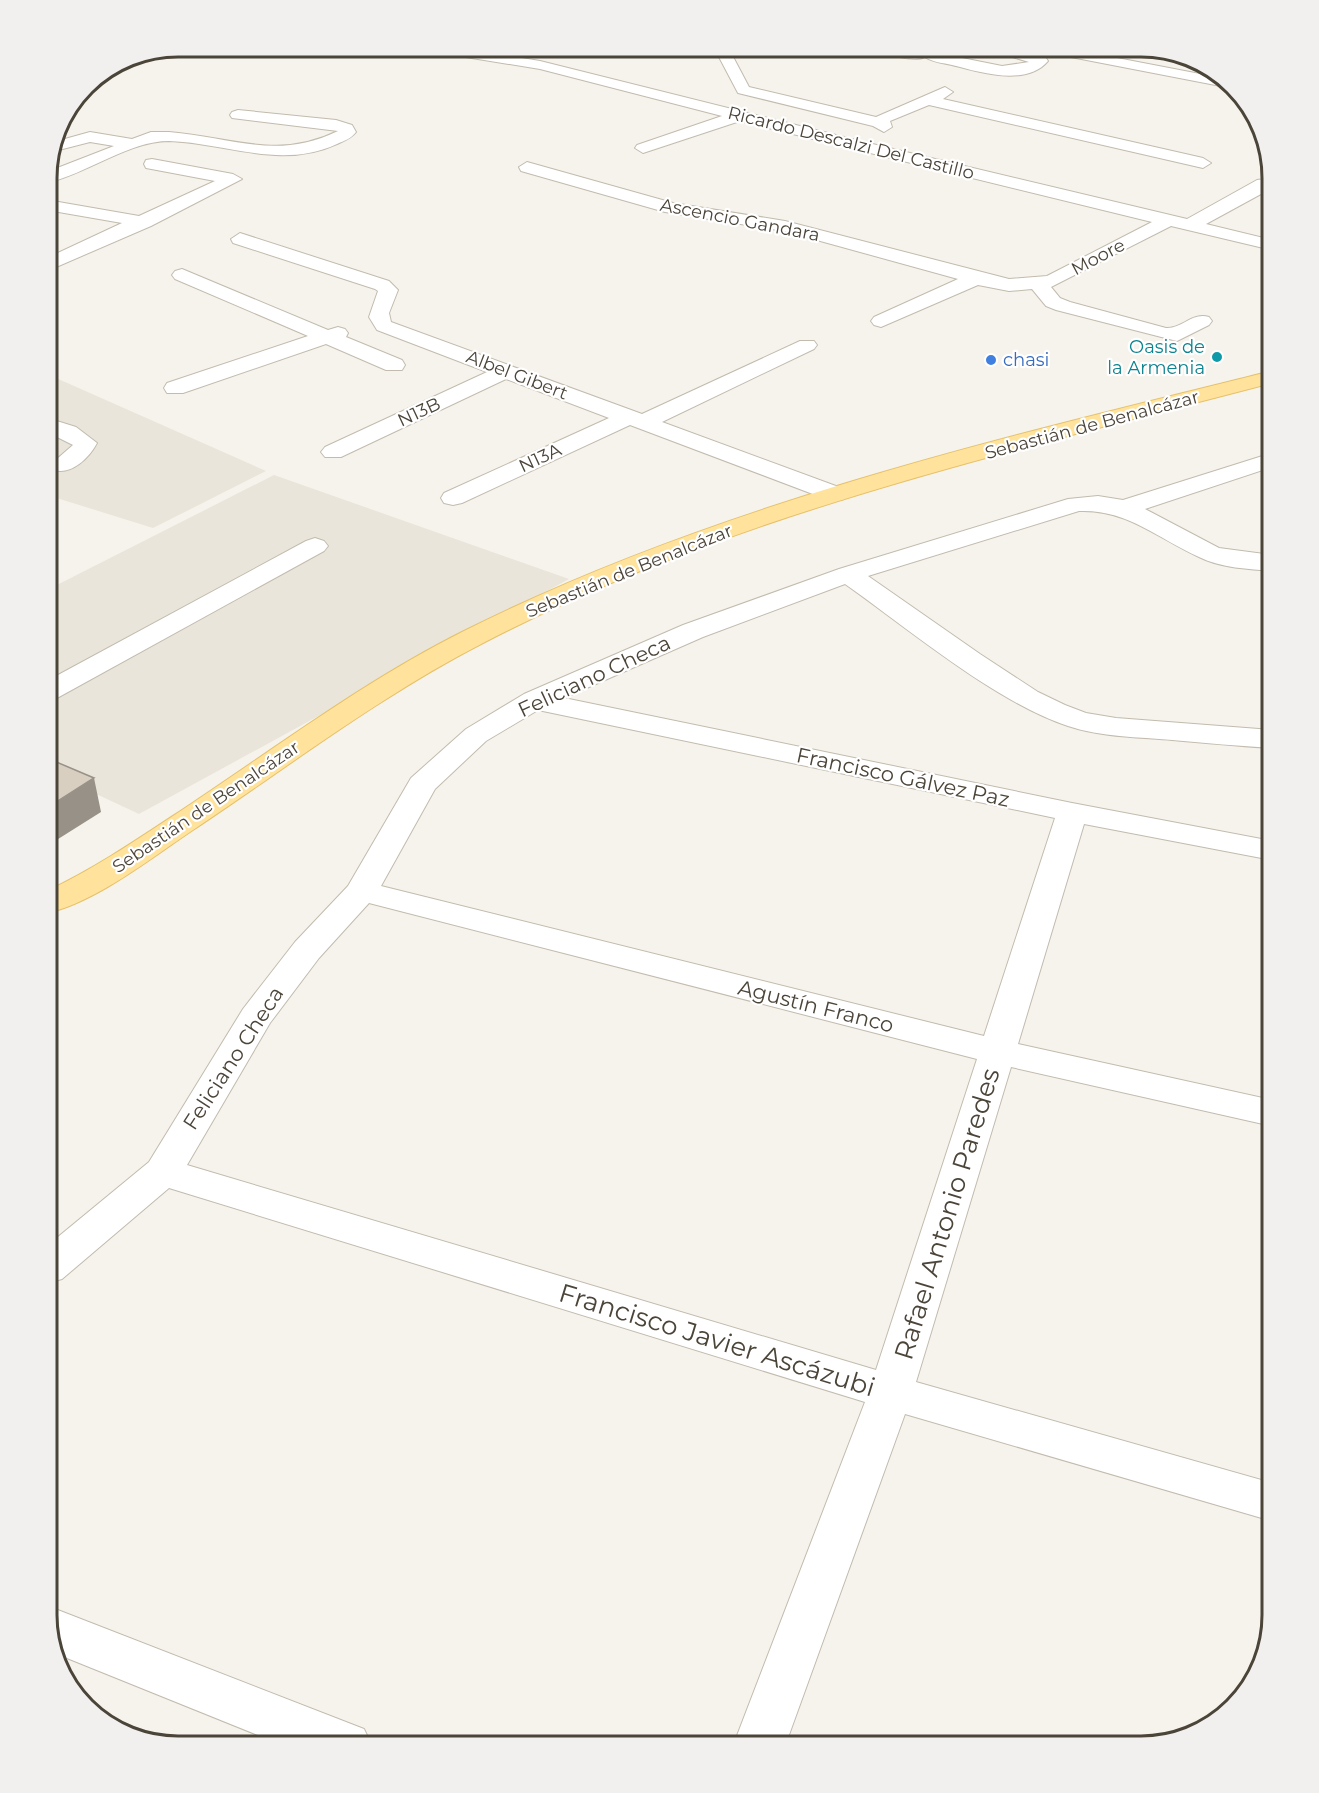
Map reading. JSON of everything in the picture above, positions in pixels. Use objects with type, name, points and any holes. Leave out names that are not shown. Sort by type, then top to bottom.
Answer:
[{"type":"main road","name":"Sebastián de Benalcázar","points":[[57,898],[110,872],[414,670],[475,636],[591,582],[694,541],[835,494],[1262,380]]},
{"type":"street","name":"Ricardo Descalzi Del Castillo","points":[[493,57],[540,65],[858,146],[1262,243]]},
{"type":"street","points":[[726,57],[743,90],[881,125],[885,132],[858,146]]},
{"type":"street","points":[[932,57],[1004,70],[1020,70],[1041,61],[1027,57]]},
{"type":"street","points":[[1097,57],[1207,77]]},
{"type":"street","points":[[835,140],[881,125],[892,114],[945,93]]},
{"type":"street","points":[[929,100],[1203,163]]},
{"type":"street","points":[[57,174],[151,137],[169,136],[221,145],[297,152],[319,146],[348,132],[342,126],[238,115]]},
{"type":"street","points":[[643,148],[738,116]]},
{"type":"street","points":[[221,145],[282,120]]},
{"type":"street","points":[[61,147],[90,137],[131,144]]},
{"type":"street","points":[[59,154],[79,165]]},
{"type":"street","points":[[57,261],[233,179],[152,164]]},
{"type":"street","name":"Ascencio Gandara","points":[[527,167],[671,208],[785,226],[997,283],[1032,284]]},
{"type":"street","points":[[1190,225],[1262,185]]},
{"type":"street","points":[[57,207],[145,222]]},
{"type":"street","name":"Moore","points":[[1032,284],[1051,281],[1169,220]]},
{"type":"street","points":[[175,388],[378,320],[377,314],[387,298],[388,290],[382,285],[240,239]]},
{"type":"street","points":[[57,242],[85,248]]},
{"type":"street","points":[[182,275],[394,365]]},
{"type":"street","points":[[881,321],[977,278]]},
{"type":"street","points":[[1032,284],[1053,302],[1063,306],[1165,334],[1177,334],[1202,321]]},
{"type":"street","name":"Albel Gibert","points":[[378,320],[384,326],[835,494]]},
{"type":"street","name":"N13A","points":[[453,498],[634,420],[671,410],[807,345]]},
{"type":"street","points":[[558,370],[671,410]]},
{"type":"street","name":"N13B","points":[[333,453],[506,371]]},
{"type":"street","points":[[57,428],[86,443],[82,450],[62,465]]},
{"type":"street","name":"Feliciano Checa","points":[[57,1259],[163,1172],[256,1017],[307,950],[362,891],[422,784],[476,735],[534,700],[693,631],[848,574],[1077,504],[1098,503],[1124,508],[1262,463]]},
{"type":"street","points":[[1124,508],[1210,554],[1262,562]]},
{"type":"street","points":[[57,687],[315,546]]},
{"type":"street","points":[[848,574],[970,660],[1028,698],[1055,711],[1079,720],[1116,727],[1262,739]]},
{"type":"street","name":"Francisco Gálvez Paz","points":[[534,700],[1072,813],[1262,848]]},
{"type":"street","name":"Rafael Antonio Paredes","points":[[763,1736],[891,1392],[1072,813]]},
{"type":"street","name":"Agustín Franco","points":[[362,891],[998,1052],[1262,1111]]},
{"type":"street","name":"Francisco Javier Ascázubi","points":[[163,1172],[891,1392],[1262,1499]]},
{"type":"street","points":[[58,1632],[321,1736]]},
{"type":"shaded area","points":[[57,378],[266,471],[153,528],[57,498]]},
{"type":"shaded area","points":[[274,475],[569,579],[139,814],[57,776],[57,585]]},
{"type":"building","points":[[57,762],[94,778],[57,802]]},
{"type":"place","name":"Oasis de la Armenia","points":[[1217,357]]},
{"type":"place","name":"chasi","points":[[991,360]]}]
